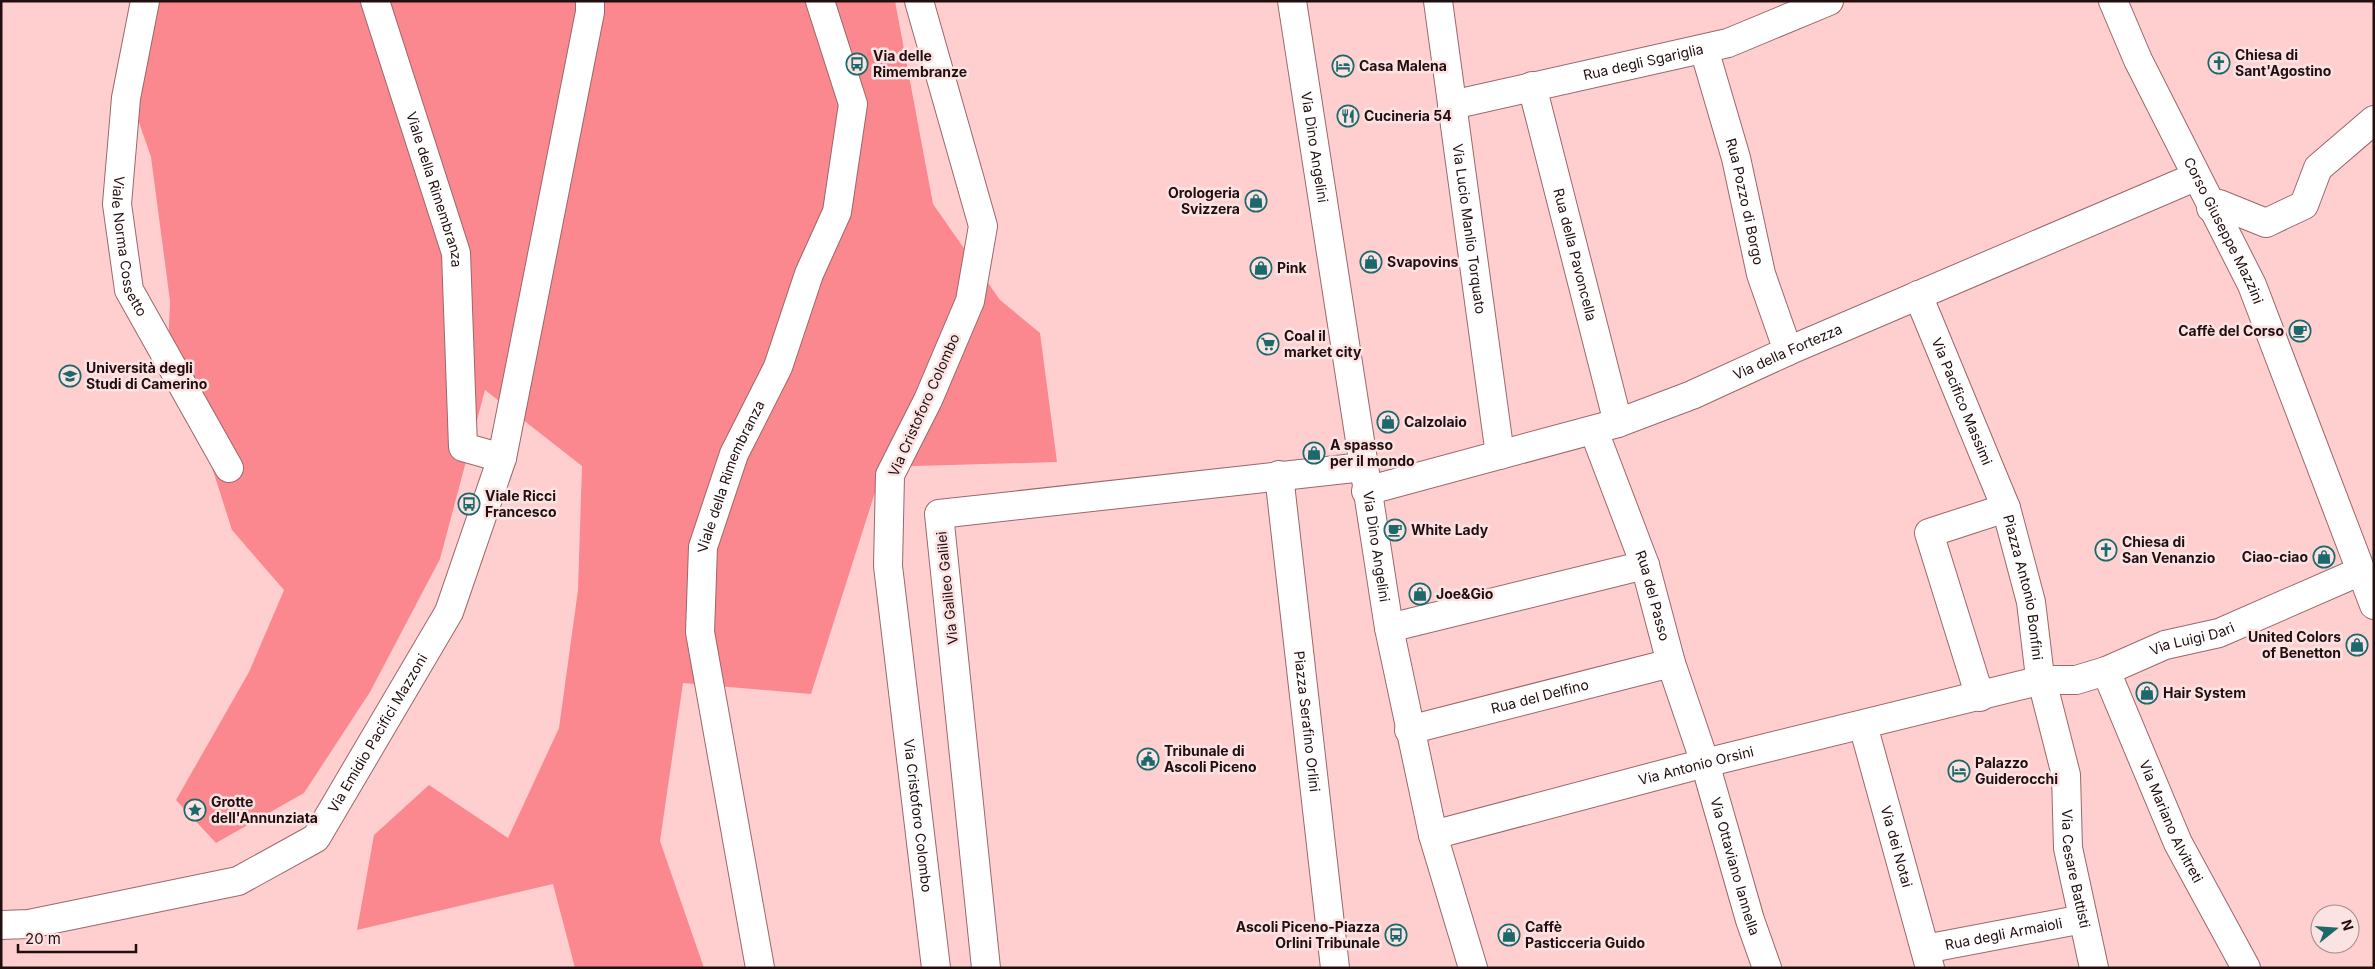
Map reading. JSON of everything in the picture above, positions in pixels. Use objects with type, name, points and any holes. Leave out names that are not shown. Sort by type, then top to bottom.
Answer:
[{"type":"street","name":"Viale Norma Cossetto","points":[[144,1],[126,98],[117,204],[129,290],[229,468]]},
{"type":"street","name":"Viale della Rimembranza","points":[[375,1],[456,253],[463,446],[502,458]]},
{"type":"street","points":[[502,458],[590,12],[590,1]]},
{"type":"street","name":"Viale della Rimembranza","points":[[760,968],[700,632],[703,546],[734,454],[778,367],[809,274],[837,212],[853,104],[820,1]]},
{"type":"street","name":"Via Cristoforo Colombo","points":[[919,1],[982,226],[970,301],[928,400],[890,475],[888,566],[936,968]]},
{"type":"street","name":"Via Dino Angelini","points":[[1292,1],[1389,628],[1409,730],[1433,835],[1473,968]]},
{"type":"street","name":"Via Lucio Manlio Torquato","points":[[1438,1],[1500,455]]},
{"type":"street","name":"Rua degli Sgariglia","points":[[1452,105],[1704,49],[1728,42],[1829,1]]},
{"type":"street","name":"Corso Giuseppe Mazzini","points":[[2113,1],[2138,60],[2195,177],[2252,285],[2363,556],[2374,605]]},
{"type":"street","name":"Rua Pozzo di Borgo","points":[[1704,49],[1736,158],[1761,274],[1788,351]]},
{"type":"street","name":"Rua della Pavoncella","points":[[1532,86],[1606,427]]},
{"type":"street","points":[[2211,208],[2219,204],[2266,223],[2304,205],[2318,168],[2373,120]]},
{"type":"street","name":"Via della Fortezza","points":[[1365,479],[1500,455],[1606,427],[1692,395],[1788,351],[2195,177]]},
{"type":"street","name":"Via Pacifico Massimi","points":[[1918,295],[2006,508]]},
{"type":"street","name":"Rua del Passo","points":[[1606,427],[1671,664],[1704,763]]},
{"type":"street","name":"Via Emidio Pacifici Mazzoni","points":[[1,926],[29,924],[238,881],[316,838],[448,612],[502,458]]},
{"type":"street","name":"Via Galileo Galilei","points":[[986,968],[939,514],[1280,475],[1365,479]]},
{"type":"street","name":"Piazza Serafino Orlini","points":[[1280,475],[1335,968]]},
{"type":"street","name":"Piazza Antonio Bonfini","points":[[2042,680],[2031,602],[2006,508],[1929,533],[1970,699],[2042,680],[2076,680],[2106,671]]},
{"type":"street","name":"Via Luigi Dari","points":[[2106,671],[2165,645],[2219,633],[2363,556]]},
{"type":"street","points":[[1389,628],[1645,566]]},
{"type":"street","name":"Rua del Delfino","points":[[1409,730],[1671,664]]},
{"type":"street","name":"Via Mariano Alvitreti","points":[[2106,671],[2178,844],[2246,968]]},
{"type":"street","name":"Via Cesare Battisti","points":[[2042,680],[2066,775],[2068,848],[2094,968]]},
{"type":"street","name":"Via Antonio Orsini","points":[[1433,835],[1704,763],[1970,699]]},
{"type":"street","name":"Via dei Notai","points":[[1863,725],[1927,958]]},
{"type":"street","name":"Via Ottaviano Iannella","points":[[1704,763],[1750,920],[1767,968]]},
{"type":"street","name":"Rua degli Armaioli","points":[[1927,958],[2083,919]]},
{"type":"shaded area","points":[[152,1],[895,1],[933,204],[1000,300],[1040,333],[1057,462],[883,467],[811,694],[683,683],[660,841],[704,968],[575,968],[553,884],[357,930],[374,835],[429,785],[508,838],[559,728],[578,590],[582,466],[485,390],[440,559],[370,692],[304,793],[216,843],[176,800],[249,672],[284,590],[232,530],[210,461],[167,379],[170,301],[151,157],[132,102]]},
{"type":"place","name":"Chiesa di Sant'Agostino","points":[[2219,63]]},
{"type":"place","name":"Via delle Rimembranze","points":[[857,64]]},
{"type":"place","name":"Casa Malena","points":[[1343,66]]},
{"type":"place","name":"Cucineria 54","points":[[1348,116]]},
{"type":"place","name":"Orologeria Svizzera","points":[[1256,201]]},
{"type":"place","name":"Svapovins","points":[[1371,262]]},
{"type":"place","name":"Pink","points":[[1261,268]]},
{"type":"place","name":"Caffè del Corso","points":[[2300,331]]},
{"type":"place","name":"Coal il market city","points":[[1268,344]]},
{"type":"place","name":"Università degli Studi di Camerino","points":[[70,376]]},
{"type":"place","name":"Calzolaio","points":[[1388,422]]},
{"type":"place","name":"A spasso per il mondo","points":[[1314,453]]},
{"type":"place","name":"Viale Ricci Francesco","points":[[469,504]]},
{"type":"place","name":"White Lady","points":[[1395,530]]},
{"type":"place","name":"Chiesa di San Venanzio","points":[[2106,550]]},
{"type":"place","name":"Ciao-ciao","points":[[2324,557]]},
{"type":"place","name":"Joe&Gio","points":[[1420,594]]},
{"type":"place","name":"United Colors of Benetton","points":[[2357,645]]},
{"type":"place","name":"Hair System","points":[[2147,693]]},
{"type":"place","name":"Tribunale di Ascoli Piceno","points":[[1148,759]]},
{"type":"place","name":"Palazzo Guiderocchi","points":[[1959,771]]},
{"type":"place","name":"Grotte dell'Annunziata","points":[[195,810]]},
{"type":"place","name":"Ascoli Piceno-Piazza Orlini Tribunale","points":[[1396,935]]},
{"type":"place","name":"Caffè Pasticceria Guido","points":[[1509,935]]}]
